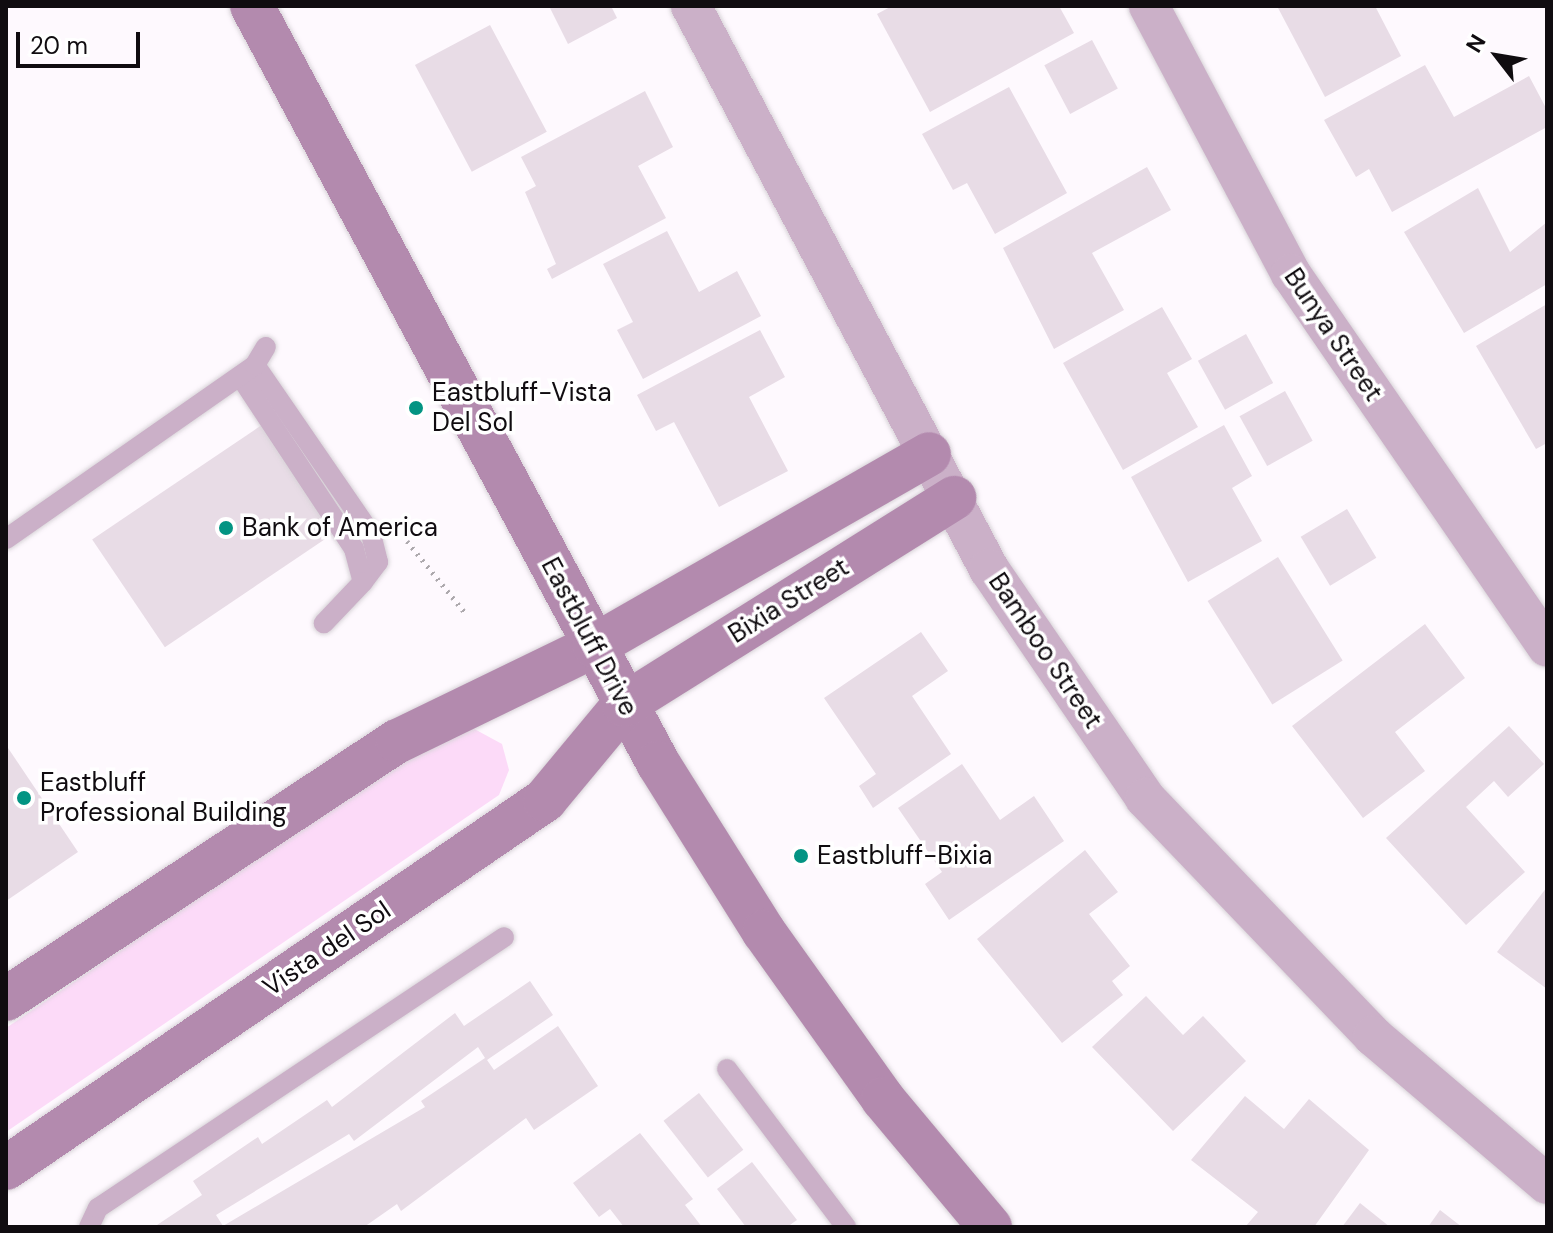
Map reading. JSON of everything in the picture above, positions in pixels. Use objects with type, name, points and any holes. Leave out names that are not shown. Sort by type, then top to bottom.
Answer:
[{"type":"street","name":"Eastbluff Drive","points":[[252,6],[624,705],[764,932],[883,1099],[990,1227]]},
{"type":"street","name":"Bamboo Street","points":[[691,6],[989,569],[1145,798],[1373,1036],[1547,1184]]},
{"type":"street","name":"Bunya Street","points":[[1149,6],[1291,274],[1547,646]]},
{"type":"street","points":[[6,999],[398,741],[594,646],[929,454]]},
{"type":"street","name":"Bixia Street","points":[[624,705],[954,498]]},
{"type":"street","name":"Vista del Sol","points":[[6,1168],[545,800],[624,705]]},
{"type":"lane","points":[[6,539],[253,363],[354,549],[363,582],[324,623]]},
{"type":"lane","points":[[89,1227],[98,1208],[504,937]]},
{"type":"lane","points":[[727,1069],[846,1227]]},
{"type":"shaded area","points":[[467,725],[502,744],[509,770],[499,795],[6,1132],[6,1028],[442,733]]},
{"type":"building","points":[[549,6],[611,6],[617,18],[568,44]]},
{"type":"building","points":[[892,6],[1059,6],[1074,33],[930,112],[877,14]]},
{"type":"building","points":[[1277,6],[1375,6],[1401,56],[1325,97]]},
{"type":"building","points":[[490,25],[547,132],[472,172],[415,65]]},
{"type":"building","points":[[1092,40],[1118,89],[1070,114],[1044,65]]},
{"type":"building","points":[[1425,65],[1454,117],[1529,76],[1547,110],[1547,127],[1392,212],[1369,169],[1356,177],[1324,120]]},
{"type":"building","points":[[1009,87],[1067,193],[995,234],[967,183],[953,190],[922,134]]},
{"type":"building","points":[[645,91],[673,147],[638,166],[666,218],[552,279],[547,269],[556,264],[525,192],[536,186],[521,157]]},
{"type":"building","points":[[1147,167],[1171,210],[1092,253],[1124,310],[1054,349],[1003,248]]},
{"type":"building","points":[[1478,188],[1510,252],[1547,222],[1547,284],[1464,333],[1404,232]]},
{"type":"building","points":[[667,231],[699,292],[737,271],[761,316],[643,379],[617,330],[633,322],[603,264]]},
{"type":"building","points":[[1547,304],[1547,443],[1536,449],[1476,346]]},
{"type":"building","points":[[1162,307],[1192,359],[1167,373],[1198,427],[1123,470],[1063,363]]},
{"type":"building","points":[[760,330],[785,377],[749,397],[788,471],[719,507],[674,422],[656,431],[637,395]]},
{"type":"building","points":[[1246,334],[1273,383],[1225,410],[1198,361]]},
{"type":"building","points":[[1285,391],[1313,441],[1267,466],[1240,416]]},
{"type":"building","name":"Bank of America","points":[[287,408],[360,516],[165,647],[92,539]]},
{"type":"building","points":[[1224,425],[1252,476],[1232,488],[1262,541],[1188,582],[1131,477]]},
{"type":"building","points":[[1347,509],[1376,558],[1330,586],[1301,537]]},
{"type":"building","points":[[1278,557],[1343,660],[1272,704],[1208,601]]},
{"type":"building","points":[[1425,624],[1465,678],[1395,732],[1425,771],[1363,818],[1292,726]]},
{"type":"building","points":[[921,632],[948,671],[912,696],[951,754],[873,808],[859,786],[876,774],[824,698]]},
{"type":"building","points":[[1509,726],[1544,764],[1508,797],[1494,781],[1466,807],[1525,872],[1466,925],[1386,838]]},
{"type":"building","name":"Eastbluff Professional Building","points":[[6,745],[78,852],[6,901]]},
{"type":"building","points":[[962,764],[1000,820],[1034,796],[1064,841],[949,920],[925,884],[942,872],[898,808]]},
{"type":"building","points":[[1085,850],[1118,892],[1089,914],[1130,966],[1112,981],[1123,995],[1062,1043],[977,939]]},
{"type":"building","points":[[1547,887],[1547,989],[1497,952]]},
{"type":"building","points":[[530,981],[553,1015],[487,1060],[494,1070],[558,1026],[598,1086],[534,1130],[526,1118],[401,1211],[397,1204],[364,1227],[154,1227],[202,1195],[193,1181],[258,1137],[262,1144],[327,1100],[332,1107],[455,1013],[464,1026]],"holes":[[[478,1047],[485,1058],[421,1101],[425,1107],[223,1226],[216,1215],[349,1134],[354,1141]]]},
{"type":"building","points":[[1146,996],[1183,1035],[1203,1016],[1246,1061],[1173,1131],[1092,1047]]},
{"type":"building","points":[[699,1093],[743,1150],[708,1177],[664,1121]]},
{"type":"building","points":[[1245,1096],[1284,1129],[1309,1099],[1369,1150],[1314,1227],[1245,1227],[1258,1212],[1191,1160]]},
{"type":"building","points":[[640,1133],[693,1199],[685,1205],[702,1227],[624,1227],[610,1209],[599,1217],[573,1183]]},
{"type":"building","points":[[752,1162],[797,1220],[787,1227],[746,1227],[717,1189]]},
{"type":"building","points":[[1360,1203],[1390,1227],[1342,1227]]},
{"type":"building","points":[[1440,1210],[1462,1227],[1428,1227]]},
{"type":"place","name":"Eastbluff-Vista Del Sol","points":[[416,408]]},
{"type":"place","name":"Bank of America","points":[[226,528]]},
{"type":"place","name":"Eastbluff Professional Building","points":[[24,798]]},
{"type":"place","name":"Eastbluff-Bixia","points":[[801,856]]}]
